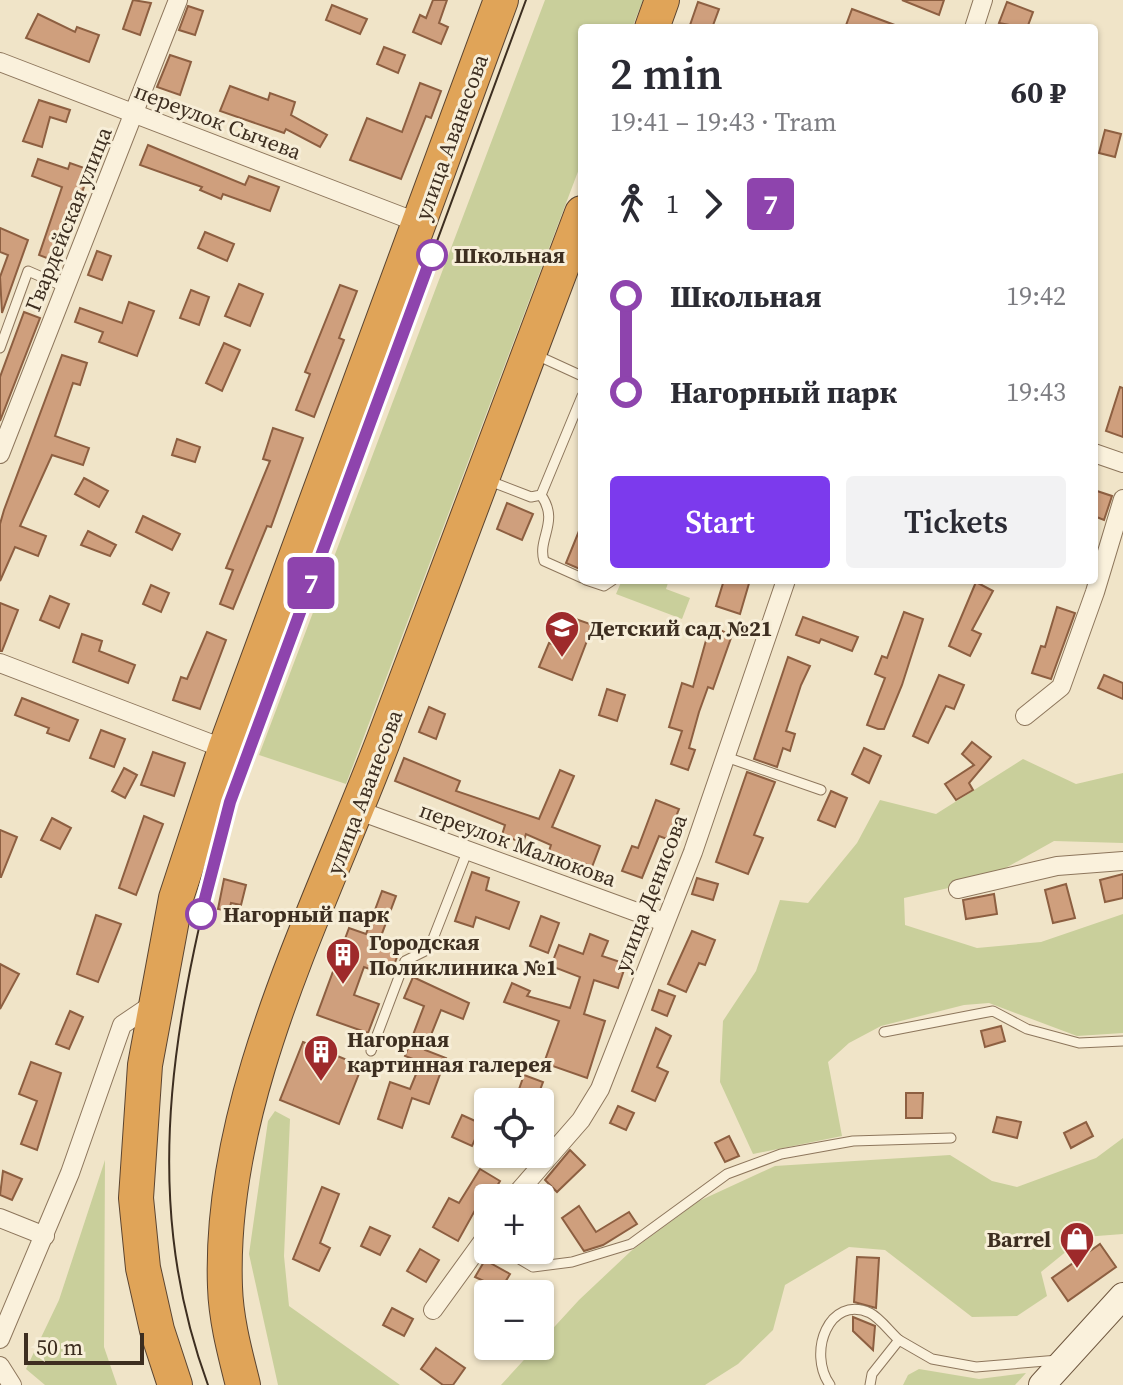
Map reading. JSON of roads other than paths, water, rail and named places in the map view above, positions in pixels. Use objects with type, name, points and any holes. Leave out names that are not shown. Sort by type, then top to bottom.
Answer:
[{"type":"highway","name":"улица Аванесова","points":[[175,1385],[157,1330],[143,1268],[136,1198],[138,1124],[156,1002],[190,847],[501,0]]},
{"type":"highway","points":[[653,24],[662,0]]},
{"type":"highway","name":"улица Аванесова","points":[[243,1385],[225,1290],[231,1182],[249,1098],[281,1004],[530,352],[572,268],[578,235]]},
{"type":"main road","points":[[1042,1385],[1123,1296]]},
{"type":"street","name":"Гвардейская улица","points":[[0,454],[178,0]]},
{"type":"street","points":[[975,24],[983,0]]},
{"type":"street","name":"переулок Сычева","points":[[0,62],[419,223]]},
{"type":"street","points":[[1098,454],[1123,463]]},
{"type":"street","points":[[1098,582],[1123,499]]},
{"type":"street","name":"улица Денисова","points":[[525,1184],[581,1120],[600,1089],[693,852],[785,584]]},
{"type":"street","points":[[1025,716],[1061,687],[1097,584]]},
{"type":"street","points":[[0,663],[225,749]]},
{"type":"street","name":"переулок Малюкова","points":[[357,810],[664,922]]},
{"type":"street","points":[[958,889],[1057,866],[1123,861]]},
{"type":"street","points":[[0,1339],[45,1236],[122,1025],[156,1002]]},
{"type":"street","points":[[0,1218],[45,1236]]},
{"type":"street","points":[[433,1310],[474,1255]]},
{"type":"street","points":[[0,1366],[12,1385]]},
{"type":"lane","points":[[0,348],[28,271],[67,288]]},
{"type":"lane","points":[[530,352],[578,374]]},
{"type":"lane","points":[[578,406],[541,495],[550,520],[542,554],[544,561],[578,576]]},
{"type":"lane","points":[[481,478],[531,497],[541,495]]},
{"type":"lane","points":[[726,757],[821,790]]},
{"type":"lane","points":[[371,1051],[405,961],[429,949],[467,852]]},
{"type":"lane","points":[[884,1032],[993,1011],[1027,1029],[1079,1043],[1123,1041]]},
{"type":"lane","points":[[528,1264],[533,1267],[572,1262],[631,1244],[727,1174],[781,1154],[853,1141],[951,1138]]},
{"type":"lane","points":[[830,1385],[820,1351],[824,1330],[838,1315],[858,1311],[871,1313],[899,1340],[932,1359],[976,1367],[1065,1359]]},
{"type":"lane","points":[[870,1385],[872,1374],[899,1340]]},
{"type":"tram line","points":[[208,1385],[186,1311],[173,1238],[169,1166],[172,1094],[194,949],[230,802],[526,0]]},
{"type":"tram line","name":"7","points":[[201,914],[230,802],[432,255]]},
{"type":"place","name":"Школьная","points":[[432,255]]},
{"type":"place","name":"Детский сад №21","points":[[562,659]]},
{"type":"place","name":"Нагорный парк","points":[[201,914]]},
{"type":"place","name":"Городская Поликлиника №1","points":[[343,986]]},
{"type":"place","name":"Нагорная картинная галерея","points":[[321,1083]]},
{"type":"place","name":"Barrel","points":[[1077,1270]]}]
